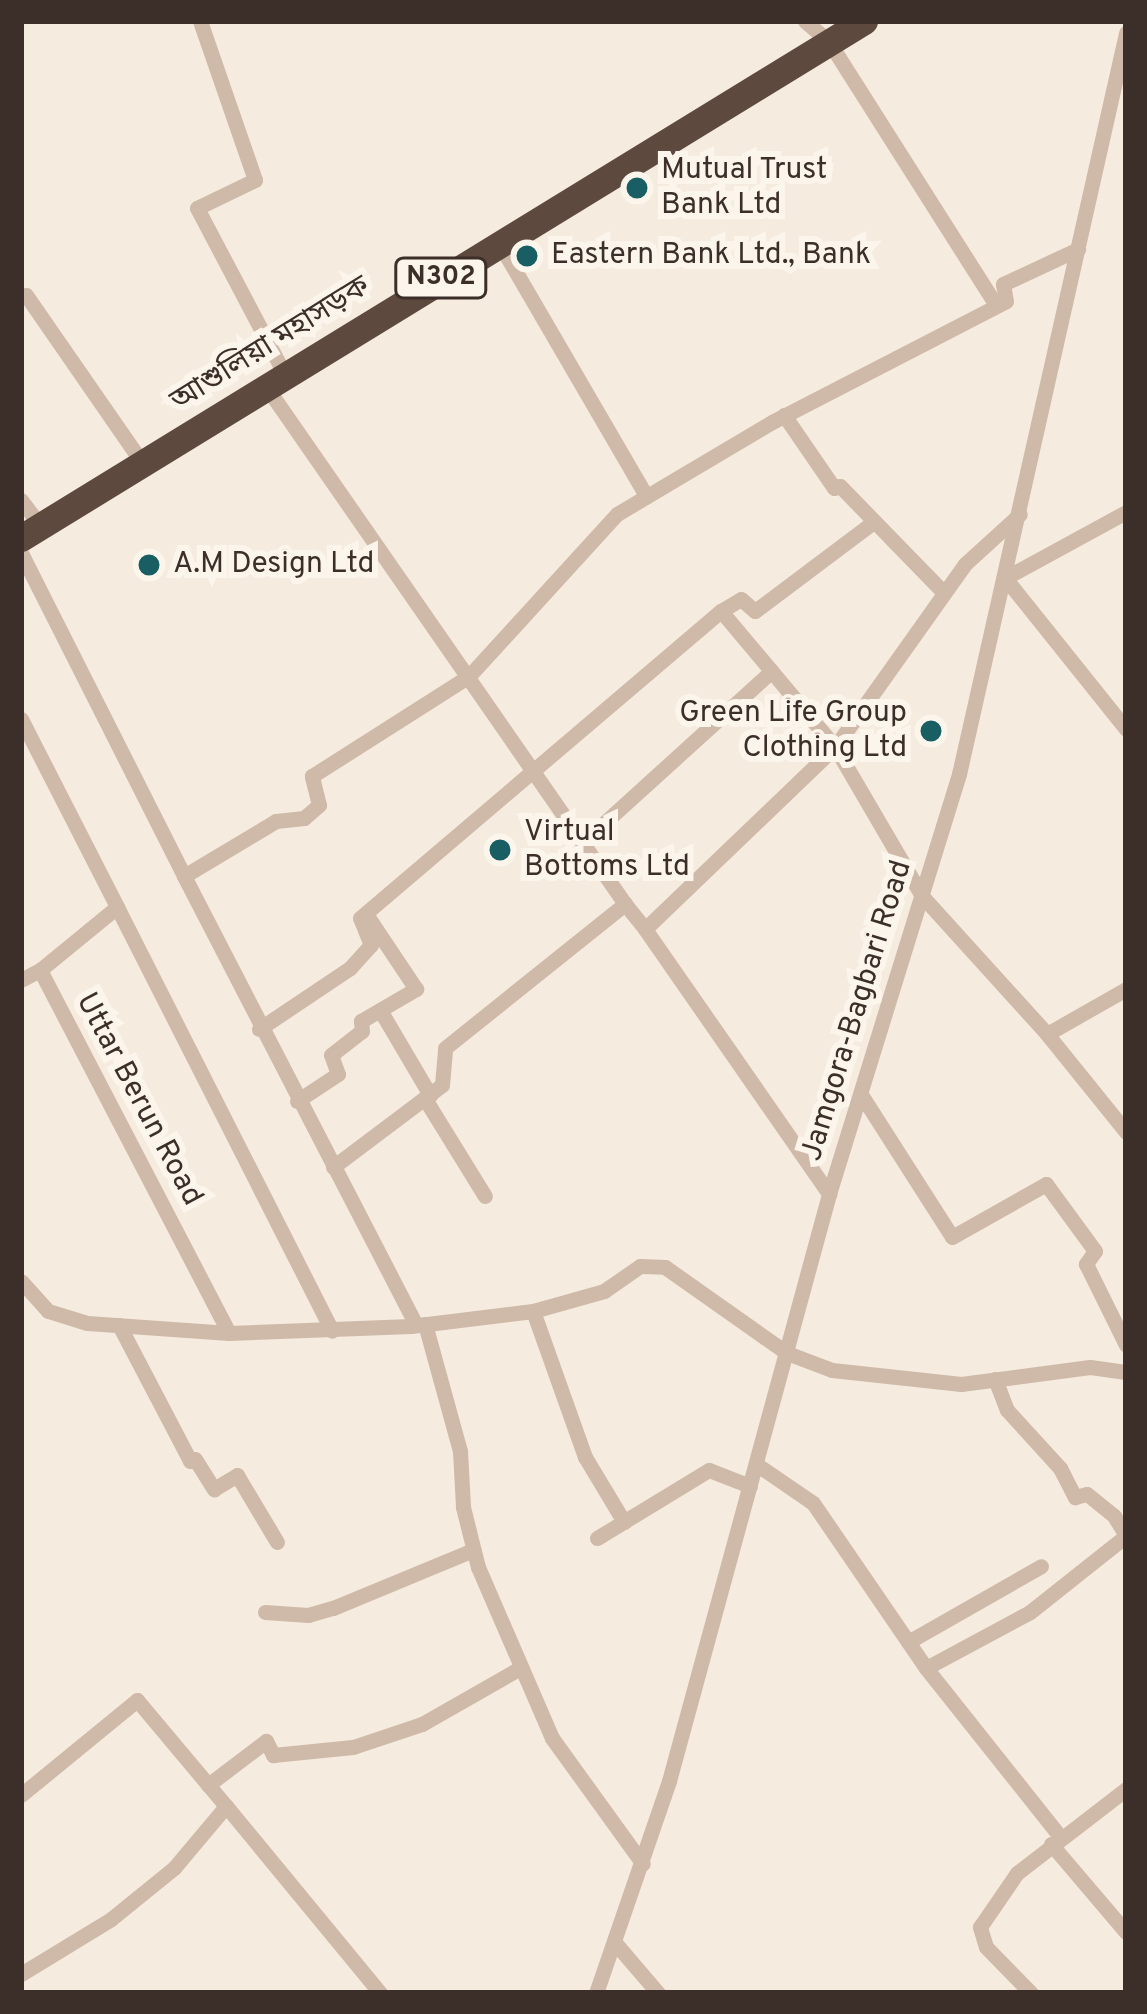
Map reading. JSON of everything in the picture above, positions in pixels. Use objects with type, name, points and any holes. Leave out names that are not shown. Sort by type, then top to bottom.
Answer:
[{"type":"highway","name":"আশুলিয়া মহাসড়ক","points":[[31,532],[864,21]]},
{"type":"street","points":[[200,21],[255,180],[197,208],[275,379],[417,611],[469,676],[829,1194]]},
{"type":"street","points":[[805,21],[829,42],[994,302]]},
{"type":"street","name":"Jamgora-Bagbari Road","points":[[596,1993],[643,1864],[829,1194],[959,774],[1123,64],[1126,33]]},
{"type":"street","points":[[499,243],[646,496]]},
{"type":"street","points":[[184,876],[276,820],[304,818],[319,805],[313,776],[469,676],[602,529],[646,496],[994,302],[1006,301],[1003,284],[1078,249]]},
{"type":"street","points":[[26,295],[143,464]]},
{"type":"street","points":[[784,416],[834,488],[840,486],[944,593]]},
{"type":"street","points":[[21,500],[31,532]]},
{"type":"street","points":[[645,929],[836,746],[965,564],[1022,512]]},
{"type":"street","points":[[1126,512],[1005,578],[1126,729]]},
{"type":"street","points":[[259,1029],[350,968],[371,945],[360,918],[535,774],[721,611],[741,599],[755,610],[872,523]]},
{"type":"street","points":[[21,554],[259,1029],[420,1324],[460,1451],[463,1508],[473,1550],[520,1668],[552,1738],[643,1864]]},
{"type":"street","points":[[721,611],[836,746],[922,896],[1047,1034],[1126,1132]]},
{"type":"street","points":[[582,843],[772,671]]},
{"type":"street","points":[[21,719],[332,1330]]},
{"type":"street","points":[[333,1167],[442,1085],[445,1048],[625,904]]},
{"type":"street","name":"Uttar Berun Road","points":[[117,907],[40,970],[229,1333]]},
{"type":"street","points":[[297,1101],[338,1074],[331,1055],[362,1031],[361,1021],[416,989],[366,913]]},
{"type":"street","points":[[21,980],[40,970]]},
{"type":"street","points":[[1047,1034],[1126,989]]},
{"type":"street","points":[[380,1010],[485,1196]]},
{"type":"street","points":[[862,1096],[952,1237],[1046,1184],[1094,1251],[1085,1264],[1126,1345]]},
{"type":"street","points":[[21,1281],[49,1311],[119,1325],[229,1333],[420,1324],[533,1311],[604,1291],[640,1267],[665,1267],[787,1353],[832,1370],[961,1384],[1090,1367],[1126,1372]]},
{"type":"street","points":[[533,1311],[585,1457],[624,1522]]},
{"type":"street","points":[[119,1325],[190,1461],[195,1459],[214,1490],[237,1475],[277,1542]]},
{"type":"street","points":[[926,1669],[1030,1612],[1126,1535],[1114,1516],[1087,1494],[1076,1497],[1060,1468],[1007,1409],[995,1378]]},
{"type":"street","points":[[756,1464],[813,1503],[926,1669],[1126,1932]]},
{"type":"street","points":[[597,1538],[709,1470],[750,1486]]},
{"type":"street","points":[[265,1612],[308,1615],[333,1608],[473,1550]]},
{"type":"street","points":[[908,1642],[1041,1566]]},
{"type":"street","points":[[208,1785],[266,1741],[273,1755],[353,1747],[422,1724],[520,1668]]},
{"type":"street","points":[[21,1795],[137,1700],[380,1993]]},
{"type":"street","points":[[1031,1993],[986,1947],[980,1927],[1017,1873],[1126,1789]]},
{"type":"street","points":[[21,1974],[111,1919],[159,1880],[226,1806]]},
{"type":"street","points":[[616,1944],[658,1993]]},
{"type":"place","name":"Mutual Trust Bank Ltd","points":[[637,188]]},
{"type":"place","name":"Eastern Bank Ltd., Bank","points":[[527,256]]},
{"type":"place","name":"A.M Design Ltd","points":[[149,565]]},
{"type":"place","name":"Green Life Group Clothing Ltd","points":[[931,731]]},
{"type":"place","name":"Virtual Bottoms Ltd","points":[[500,850]]}]
